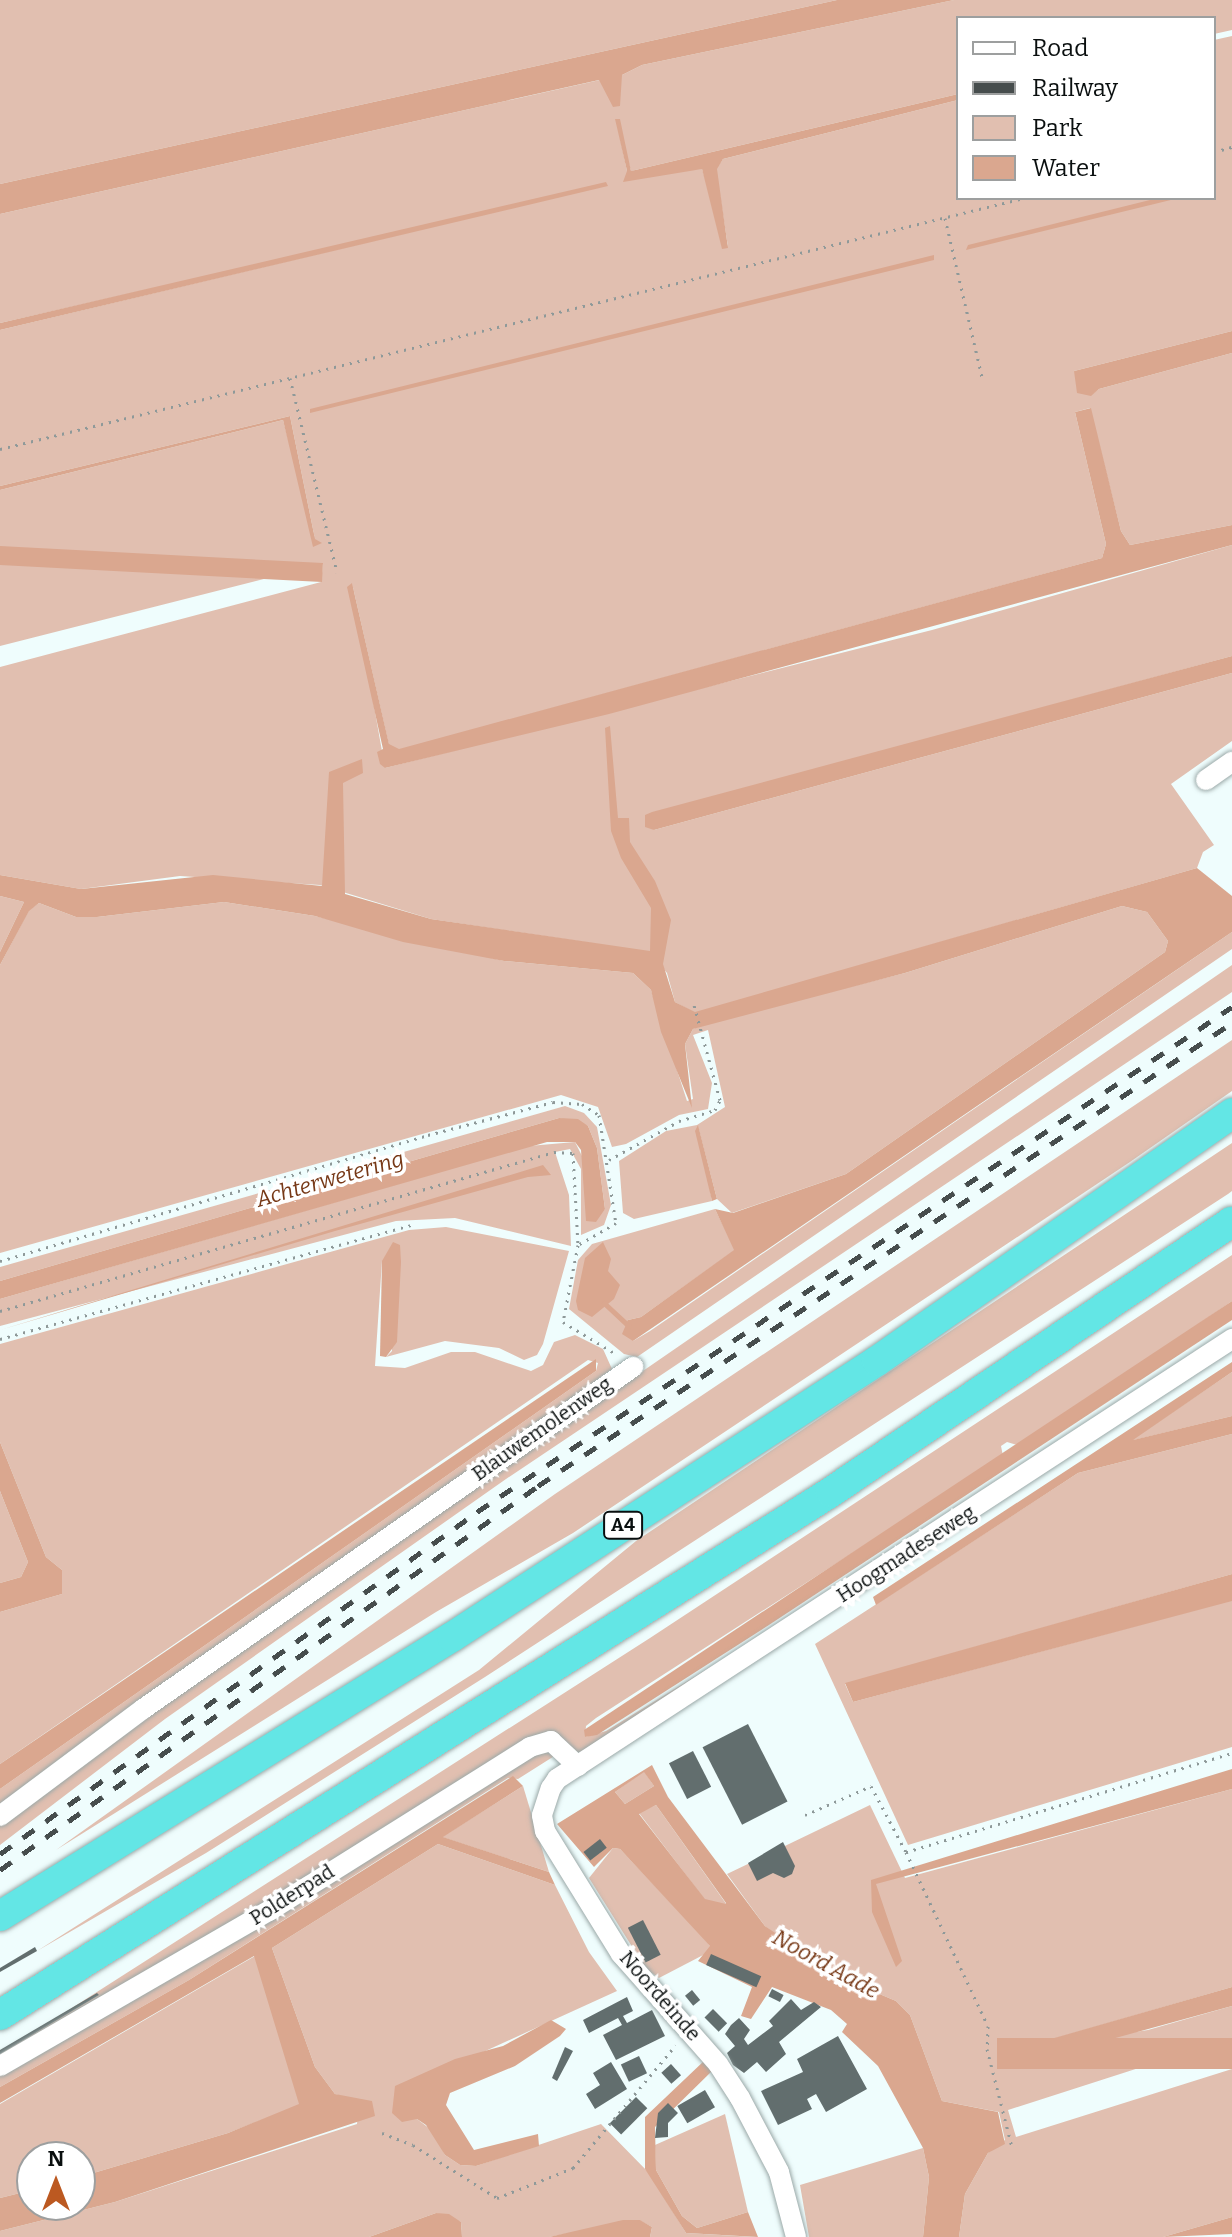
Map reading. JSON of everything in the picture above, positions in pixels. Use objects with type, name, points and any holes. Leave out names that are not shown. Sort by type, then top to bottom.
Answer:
[{"type":"highway","name":"A4","points":[[0,1916],[452,1637],[877,1361],[1232,1113]]},
{"type":"highway","points":[[0,2015],[831,1492],[1232,1222]]},
{"type":"street","points":[[1206,780],[1232,762]]},
{"type":"street","name":"Hoogmadeseweg","points":[[578,1766],[1232,1339]]},
{"type":"street","name":"Blauwemolenweg","points":[[0,1816],[143,1709],[633,1367]]},
{"type":"street","name":"Polderpad","points":[[0,2066],[269,1911],[530,1747],[551,1741],[578,1766]]},
{"type":"street","name":"Noordeinde","points":[[578,1766],[551,1788],[542,1815],[545,1831],[621,1954],[690,2031],[740,2098],[775,2163],[796,2237]]},
{"type":"path","points":[[0,449],[1016,200]]},
{"type":"path","points":[[945,217],[983,381]]},
{"type":"path","points":[[290,378],[337,572]]},
{"type":"path","points":[[609,1160],[679,1121],[715,1110],[720,1100],[694,1005]]},
{"type":"path","points":[[0,1261],[553,1102],[582,1104],[599,1115],[609,1160],[616,1223],[578,1245],[573,1153],[554,1152],[0,1311]]},
{"type":"path","points":[[0,1339],[414,1224]]},
{"type":"path","name":"Blauwemolenweg","points":[[578,1245],[563,1322],[633,1367]]},
{"type":"path","points":[[906,1852],[1232,1753]]},
{"type":"path","points":[[805,1815],[871,1786],[906,1852],[988,2026],[987,2049],[1012,2147]]},
{"type":"path","points":[[382,2133],[413,2145],[497,2198],[551,2181],[573,2168],[690,2031]]},
{"type":"green space","points":[[0,0],[837,0],[0,184]]},
{"type":"green space","points":[[954,0],[1232,0],[1232,30],[1216,34],[1216,16],[956,16],[956,94],[632,171],[702,169],[728,247],[716,169],[723,159],[956,101],[956,200],[1216,200],[1216,40],[1232,36],[1232,331],[1074,371],[1091,395],[1099,389],[1232,353],[1232,525],[1130,545],[1121,531],[1090,408],[1075,412],[1106,544],[1102,558],[399,750],[389,745],[352,583],[385,768],[932,630],[1232,545],[1232,656],[645,816],[654,830],[1232,673],[1232,741],[1171,784],[1214,845],[1203,852],[1197,868],[695,1013],[675,1002],[667,973],[650,952],[431,919],[320,885],[180,876],[81,889],[0,875],[0,667],[321,582],[323,564],[0,646],[0,490],[283,420],[315,539],[290,416],[0,486],[0,330],[607,185],[0,323],[0,214],[622,75],[642,65]],"holes":[[[616,119],[631,171],[627,171]]]},
{"type":"green space","points":[[0,896],[24,902],[0,952]]},
{"type":"green space","points":[[224,902],[315,916],[504,961],[633,973],[651,990],[687,1101],[693,1099],[685,1044],[693,1029],[707,1023],[905,973],[1122,906],[1147,912],[1168,941],[1165,952],[846,1174],[732,1213],[717,1199],[698,1126],[712,1201],[634,1219],[623,1213],[619,1161],[666,1131],[697,1125],[725,1107],[708,1030],[693,1035],[712,1083],[708,1109],[679,1115],[626,1144],[612,1147],[598,1107],[561,1095],[0,1253],[0,965],[29,910],[39,903],[76,917],[97,917]]},
{"type":"green space","points":[[1232,932],[1232,949],[637,1357],[624,1354],[569,1309],[578,1260],[592,1244],[715,1209],[735,1250],[641,1317],[628,1320],[633,1341]]},
{"type":"green space","points":[[1232,965],[1232,992],[506,1479],[165,1719],[0,1845],[0,1824],[154,1708]]},
{"type":"green space","points":[[1232,1040],[1232,1091],[1130,1162],[573,1533],[436,1612],[56,1850],[555,1494]]},
{"type":"green space","points":[[565,1106],[584,1113],[597,1127],[611,1205],[604,1225],[581,1235],[581,1169],[570,1149],[555,1152],[569,1195],[571,1246],[455,1218],[396,1221],[0,1326],[0,1299],[529,1146],[575,1142],[586,1164],[586,1220],[605,1209],[597,1148],[588,1126],[559,1118],[0,1281],[0,1267]]},
{"type":"green space","points":[[1232,1143],[1232,1191],[1228,1194],[485,1677],[206,1853],[37,1951],[479,1670],[636,1541]]},
{"type":"green space","points":[[446,1227],[569,1251],[543,1344],[537,1355],[524,1360],[499,1348],[445,1341],[386,1357],[392,1351],[382,1261],[375,1366],[405,1368],[451,1352],[475,1352],[531,1371],[543,1365],[554,1342],[575,1335],[603,1349],[612,1369],[0,1807],[0,1789],[596,1371],[598,1363],[588,1360],[0,1764],[0,1612],[62,1594],[62,1570],[46,1557],[0,1442],[0,1344],[409,1230]]},
{"type":"green space","points":[[1232,1255],[1232,1301],[1021,1446],[1007,1442],[1001,1446],[1003,1456],[596,1718],[586,1726],[585,1737],[606,1731],[789,1619],[579,1754],[567,1748],[518,1779],[508,1778],[189,1980],[0,2087],[0,2054],[650,1638]]},
{"type":"green space","points":[[1232,1372],[1232,1416],[1130,1441]]},
{"type":"green space","points":[[1232,1434],[1232,1574],[845,1684],[853,1702],[1232,1600],[1232,1747],[908,1845],[815,1644],[1078,1473]]},
{"type":"green space","points":[[0,1491],[28,1562],[21,1577],[0,1583]]},
{"type":"green space","points":[[644,1771],[654,1786],[625,1804],[615,1792]]},
{"type":"green space","points":[[523,1786],[549,1872],[442,1837]]},
{"type":"green space","points":[[1232,1789],[1232,1987],[1012,2051],[1148,2030],[1232,2006],[1232,2038],[1008,2110],[1016,2137],[1232,2069],[1232,2217],[1163,2237],[959,2237],[965,2194],[988,2153],[1005,2140],[999,2112],[942,2101],[910,2015],[896,2001],[837,1976],[794,1950],[765,1926],[727,1874],[870,1805],[905,1878]]},
{"type":"green space","points":[[656,1805],[727,1905],[705,1900],[639,1813]]},
{"type":"green space","points":[[438,1844],[555,1885],[589,1952],[617,1991],[481,2053],[417,2119],[434,2132],[445,2155],[460,2165],[476,2166],[601,2124],[649,2173],[686,2233],[755,2237],[650,2237],[652,2227],[639,2220],[549,2237],[462,2237],[461,2222],[436,2213],[369,2237],[0,2237],[0,2231],[40,2221],[96,2221],[96,2207],[357,2124],[359,2102],[335,2094],[315,2067],[272,1948]]},
{"type":"green space","points":[[613,1848],[620,1849],[702,1936],[711,1947],[707,1953],[659,1978],[646,1969],[589,1878]]},
{"type":"green space","points":[[255,1956],[300,2105],[228,2133],[96,2172],[96,2141],[16,2141],[16,2194],[0,2198],[0,2104]]},
{"type":"green space","points":[[725,2114],[748,2212],[697,2228],[682,2216],[656,2170],[655,2145]]},
{"type":"green space","points":[[923,2148],[929,2177],[923,2237],[809,2237],[800,2185]]},
{"type":"water","points":[[837,0],[954,0],[642,65],[622,75],[620,106],[613,107],[599,80],[0,214],[0,184]]},
{"type":"water","points":[[956,94],[956,101],[723,159],[717,169],[728,248],[722,249],[702,169],[623,182],[627,171],[615,119],[620,119],[631,171]]},
{"type":"water","points":[[606,182],[608,186],[0,330],[0,323]]},
{"type":"water","points":[[1150,200],[1171,200],[966,250],[968,245]]},
{"type":"water","points":[[934,255],[934,260],[310,413],[310,409]]},
{"type":"water","points":[[1232,331],[1232,353],[1099,389],[1091,396],[1077,393],[1074,371]]},
{"type":"water","points":[[1091,408],[1121,531],[1130,545],[1232,525],[1232,545],[609,714],[385,768],[380,764],[377,752],[383,749],[347,587],[352,583],[389,744],[399,749],[1102,558],[1106,544],[1075,412]]},
{"type":"water","points":[[290,416],[315,539],[322,543],[313,547],[283,420],[0,490],[0,486]]},
{"type":"water","points":[[0,546],[323,563],[322,582],[0,565]]},
{"type":"water","points":[[1232,656],[1232,673],[654,830],[645,827],[645,815],[652,812]]},
{"type":"water","points":[[610,726],[618,818],[629,818],[630,842],[655,881],[671,920],[663,964],[675,1002],[695,1012],[1197,868],[1232,896],[1232,932],[633,1341],[622,1334],[628,1320],[641,1317],[734,1250],[715,1209],[733,1213],[846,1174],[1165,952],[1168,941],[1147,912],[1122,906],[905,973],[693,1029],[685,1044],[692,1108],[661,1032],[651,990],[633,973],[504,961],[403,942],[315,916],[224,902],[97,917],[76,917],[39,903],[29,911],[0,965],[0,952],[24,902],[0,896],[0,875],[81,889],[213,875],[322,886],[329,772],[362,759],[363,773],[343,783],[345,894],[431,919],[650,951],[651,908],[621,858],[611,831],[605,728]]},
{"type":"water","points":[[559,1118],[578,1119],[588,1126],[597,1148],[605,1209],[596,1222],[586,1221],[581,1150],[575,1142],[547,1142],[0,1299],[0,1281]]},
{"type":"water","points":[[698,1125],[717,1199],[712,1201],[695,1131]]},
{"type":"water","points":[[543,1165],[551,1175],[528,1177],[335,1231],[0,1330]]},
{"type":"water","points":[[393,1242],[400,1245],[401,1262],[397,1342],[386,1357],[380,1356],[382,1261]]},
{"type":"water","points":[[603,1242],[611,1259],[608,1271],[620,1285],[614,1299],[592,1317],[578,1310],[576,1301],[585,1258]]},
{"type":"water","points":[[1232,1301],[1232,1320],[769,1625],[597,1735],[585,1737],[584,1730]]},
{"type":"water","points":[[596,1359],[596,1371],[0,1789],[0,1764]]},
{"type":"water","points":[[1232,1362],[1232,1372],[1133,1440],[1232,1416],[1232,1434],[1078,1473],[876,1605],[873,1597]]},
{"type":"water","points":[[0,1442],[46,1557],[62,1570],[62,1594],[0,1612],[0,1583],[21,1577],[28,1562],[0,1491]]},
{"type":"water","points":[[1232,1574],[1232,1601],[853,1702],[845,1683]]},
{"type":"water","points":[[652,1765],[668,1797],[765,1926],[837,1976],[896,2001],[910,2015],[942,2101],[998,2112],[1005,2144],[988,2153],[965,2194],[959,2237],[923,2237],[929,2177],[923,2148],[878,2066],[842,2032],[847,2024],[831,2010],[772,1987],[751,2019],[741,2016],[752,1987],[698,1961],[710,1946],[620,1849],[613,1848],[594,1867],[557,1824]],"holes":[[[644,1772],[654,1786],[625,1804],[615,1792]],[[656,1805],[726,1903],[726,1904],[705,1899],[639,1814]]]},
{"type":"water","points":[[1232,1769],[1232,1789],[876,1884],[902,1961],[896,1967],[872,1912],[871,1880]]},
{"type":"water","points":[[513,1776],[523,1786],[443,1837],[549,1872],[555,1885],[438,1844],[272,1948],[315,2067],[335,2094],[372,2101],[375,2116],[96,2207],[96,2172],[228,2133],[299,2104],[254,1956],[0,2103],[0,2087],[189,1980]]},
{"type":"water","points":[[1232,1987],[1232,2006],[1017,2065],[1008,2056],[1023,2047]]},
{"type":"water","points":[[551,2020],[566,2029],[560,2036],[515,2066],[450,2093],[446,2105],[474,2150],[538,2134],[539,2146],[476,2166],[460,2165],[445,2155],[426,2125],[417,2119],[402,2122],[392,2113],[395,2086],[455,2059],[503,2046]]},
{"type":"water","points":[[997,2038],[1232,2038],[1232,2069],[997,2069]]},
{"type":"water","points":[[705,2060],[712,2071],[655,2127],[656,2170],[682,2216],[697,2228],[748,2212],[758,2237],[686,2233],[645,2169],[645,2117]]},
{"type":"water","points":[[16,2194],[16,2221],[40,2221],[0,2231],[0,2198]]},
{"type":"water","points":[[436,2213],[449,2214],[461,2222],[462,2237],[369,2237]]},
{"type":"water","points":[[1232,2217],[1232,2234],[1163,2237]]},
{"type":"water","points":[[623,2220],[640,2220],[652,2227],[650,2237],[549,2237]]},
{"type":"building","points":[[748,1724],[787,1802],[742,1825],[703,1747]]},
{"type":"building","points":[[693,1751],[711,1787],[687,1799],[669,1763]]},
{"type":"building","points":[[600,1839],[607,1848],[590,1861],[583,1852]]},
{"type":"building","points":[[783,1842],[795,1866],[792,1874],[784,1878],[773,1873],[757,1881],[748,1863]]},
{"type":"building","points":[[643,1920],[661,1955],[646,1962],[628,1928]]},
{"type":"building","points":[[35,1947],[37,1951],[0,1972],[0,1968]]},
{"type":"building","points":[[711,1954],[761,1976],[756,1987],[706,1965]]},
{"type":"building","points":[[772,1989],[784,1995],[780,2002],[768,1996]]},
{"type":"building","points":[[692,1990],[700,2000],[693,2006],[685,1996]]},
{"type":"building","points":[[97,1993],[99,1995],[0,2054],[0,2050]]},
{"type":"building","points":[[627,1997],[633,2011],[623,2016],[627,2023],[652,2010],[665,2036],[616,2060],[603,2035],[622,2025],[618,2018],[589,2033],[583,2020]]},
{"type":"building","points":[[791,1999],[801,2010],[814,2002],[821,2007],[779,2042],[786,2054],[766,2072],[757,2062],[744,2073],[733,2065],[727,2053],[735,2046],[725,2034],[731,2025],[739,2018],[750,2030],[744,2039],[748,2045],[773,2026],[769,2021]]},
{"type":"building","points":[[713,2009],[727,2023],[719,2032],[705,2017]]},
{"type":"building","points":[[838,2036],[867,2089],[826,2112],[816,2094],[807,2099],[812,2109],[778,2125],[761,2091],[803,2072],[797,2059]]},
{"type":"building","points":[[565,2047],[573,2051],[557,2081],[552,2078]]},
{"type":"building","points":[[639,2056],[647,2073],[629,2082],[621,2064]]},
{"type":"building","points":[[611,2062],[627,2089],[595,2109],[586,2094],[600,2085],[593,2073]]},
{"type":"building","points":[[671,2064],[681,2075],[671,2084],[661,2073]]},
{"type":"building","points":[[705,2090],[715,2107],[687,2123],[677,2106]]},
{"type":"building","points":[[636,2097],[647,2108],[621,2134],[610,2123]]},
{"type":"building","points":[[668,2103],[678,2113],[668,2123],[668,2137],[655,2138],[658,2113]]},
{"type":"waterway","name":"Achterwetering","points":[[604,1303],[629,1326]]},
{"type":"railway","points":[[0,1854],[477,1512],[1232,1007]]},
{"type":"railway","points":[[0,1870],[538,1486],[1232,1023]]},
{"type":"water label","name":"Noord Aade","points":[[826,1964]]}]
